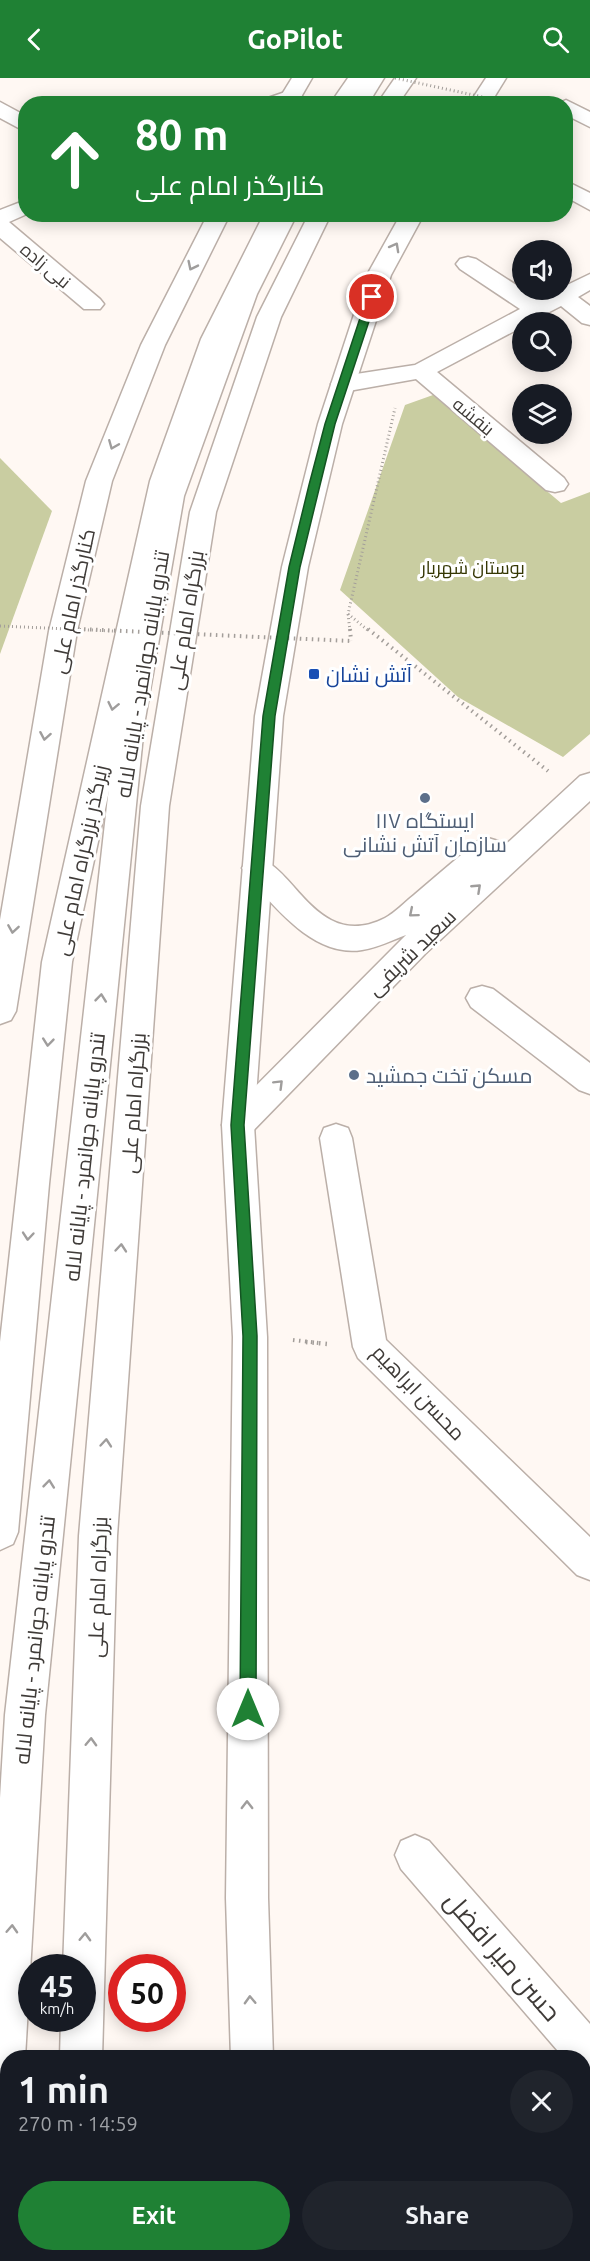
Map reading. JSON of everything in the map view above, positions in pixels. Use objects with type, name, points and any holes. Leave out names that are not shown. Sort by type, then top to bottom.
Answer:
[{"type":"main road","points":[[346,96],[359,78]]},
{"type":"main road","points":[[362,96],[374,78]]},
{"type":"main road","points":[[393,96],[406,78]]},
{"type":"main road","points":[[484,96],[496,78]]},
{"type":"main road","points":[[0,108],[18,120]]},
{"type":"main road","points":[[573,111],[590,121]]},
{"type":"main road","points":[[573,192],[590,203]]},
{"type":"main road","points":[[0,218],[18,210]]},
{"type":"main road","name":"کنارگذر امام علی","points":[[0,1011],[63,631],[99,481],[153,345],[215,222]]},
{"type":"main road","name":"زیرگذر بزرگراه امام علی","points":[[0,1533],[32,1184],[57,962],[163,482],[213,339],[271,222]]},
{"type":"main road","name":"تندرو پایانه جوانمرد - پایانه لاله","points":[[5,2050],[25,1715],[130,726],[171,496],[245,294],[282,222]]},
{"type":"main road","name":"بزرگراه امام علی","points":[[84,1954],[98,1536],[155,806],[203,512],[269,317],[316,222]]},
{"type":"main road","points":[[252,2050],[247,1898],[250,1336],[238,1125],[269,716],[295,567],[330,424],[379,275],[409,222]]},
{"type":"main road","name":"نبی زاده","points":[[0,226],[92,304]]},
{"type":"main road","points":[[468,264],[537,309]]},
{"type":"main road","points":[[572,291],[590,281]]},
{"type":"main road","points":[[343,384],[421,371],[554,300]]},
{"type":"main road","points":[[567,300],[590,318]]},
{"type":"main road","name":"بنفشه","points":[[421,371],[555,484]]},
{"type":"main road","points":[[257,868],[301,916],[331,934],[361,939],[398,926],[532,812],[584,789]]},
{"type":"main road","name":"سعید شریفی","points":[[238,1125],[414,946],[584,789]]},
{"type":"main road","points":[[482,998],[590,1081]]},
{"type":"main road","name":"محسن ابراهیم","points":[[336,1138],[370,1347],[590,1562]]},
{"type":"main road","name":"حسن میر افضل","points":[[415,1855],[585,2050]]},
{"type":"main road","name":"بزرگراه امام علی","points":[[81,2050],[82,2032]]},
{"type":"path","points":[[395,78],[478,96]]},
{"type":"path","points":[[0,626],[351,641],[348,614],[400,388],[421,371]]},
{"type":"path","points":[[348,614],[584,789]]},
{"type":"path","points":[[250,1336],[370,1347]]},
{"type":"green space","name":"بوستان شهریار","points":[[433,395],[561,503],[590,492],[590,734],[563,757],[458,697],[340,590],[405,405]]},
{"type":"green space","points":[[0,458],[52,511],[0,654]]},
{"type":"place","name":"آتش نشان","points":[[314,674]]},
{"type":"place","name":"ایستگاه ۱۱۷ سازمان آتش نشانی","points":[[425,798]]},
{"type":"place","name":"مسکن تخت جمشید","points":[[354,1075]]},
{"type":"route","points":[[248,1709],[250,1336],[238,1125],[269,716],[295,567],[315,485],[330,424],[372,297]]}]
